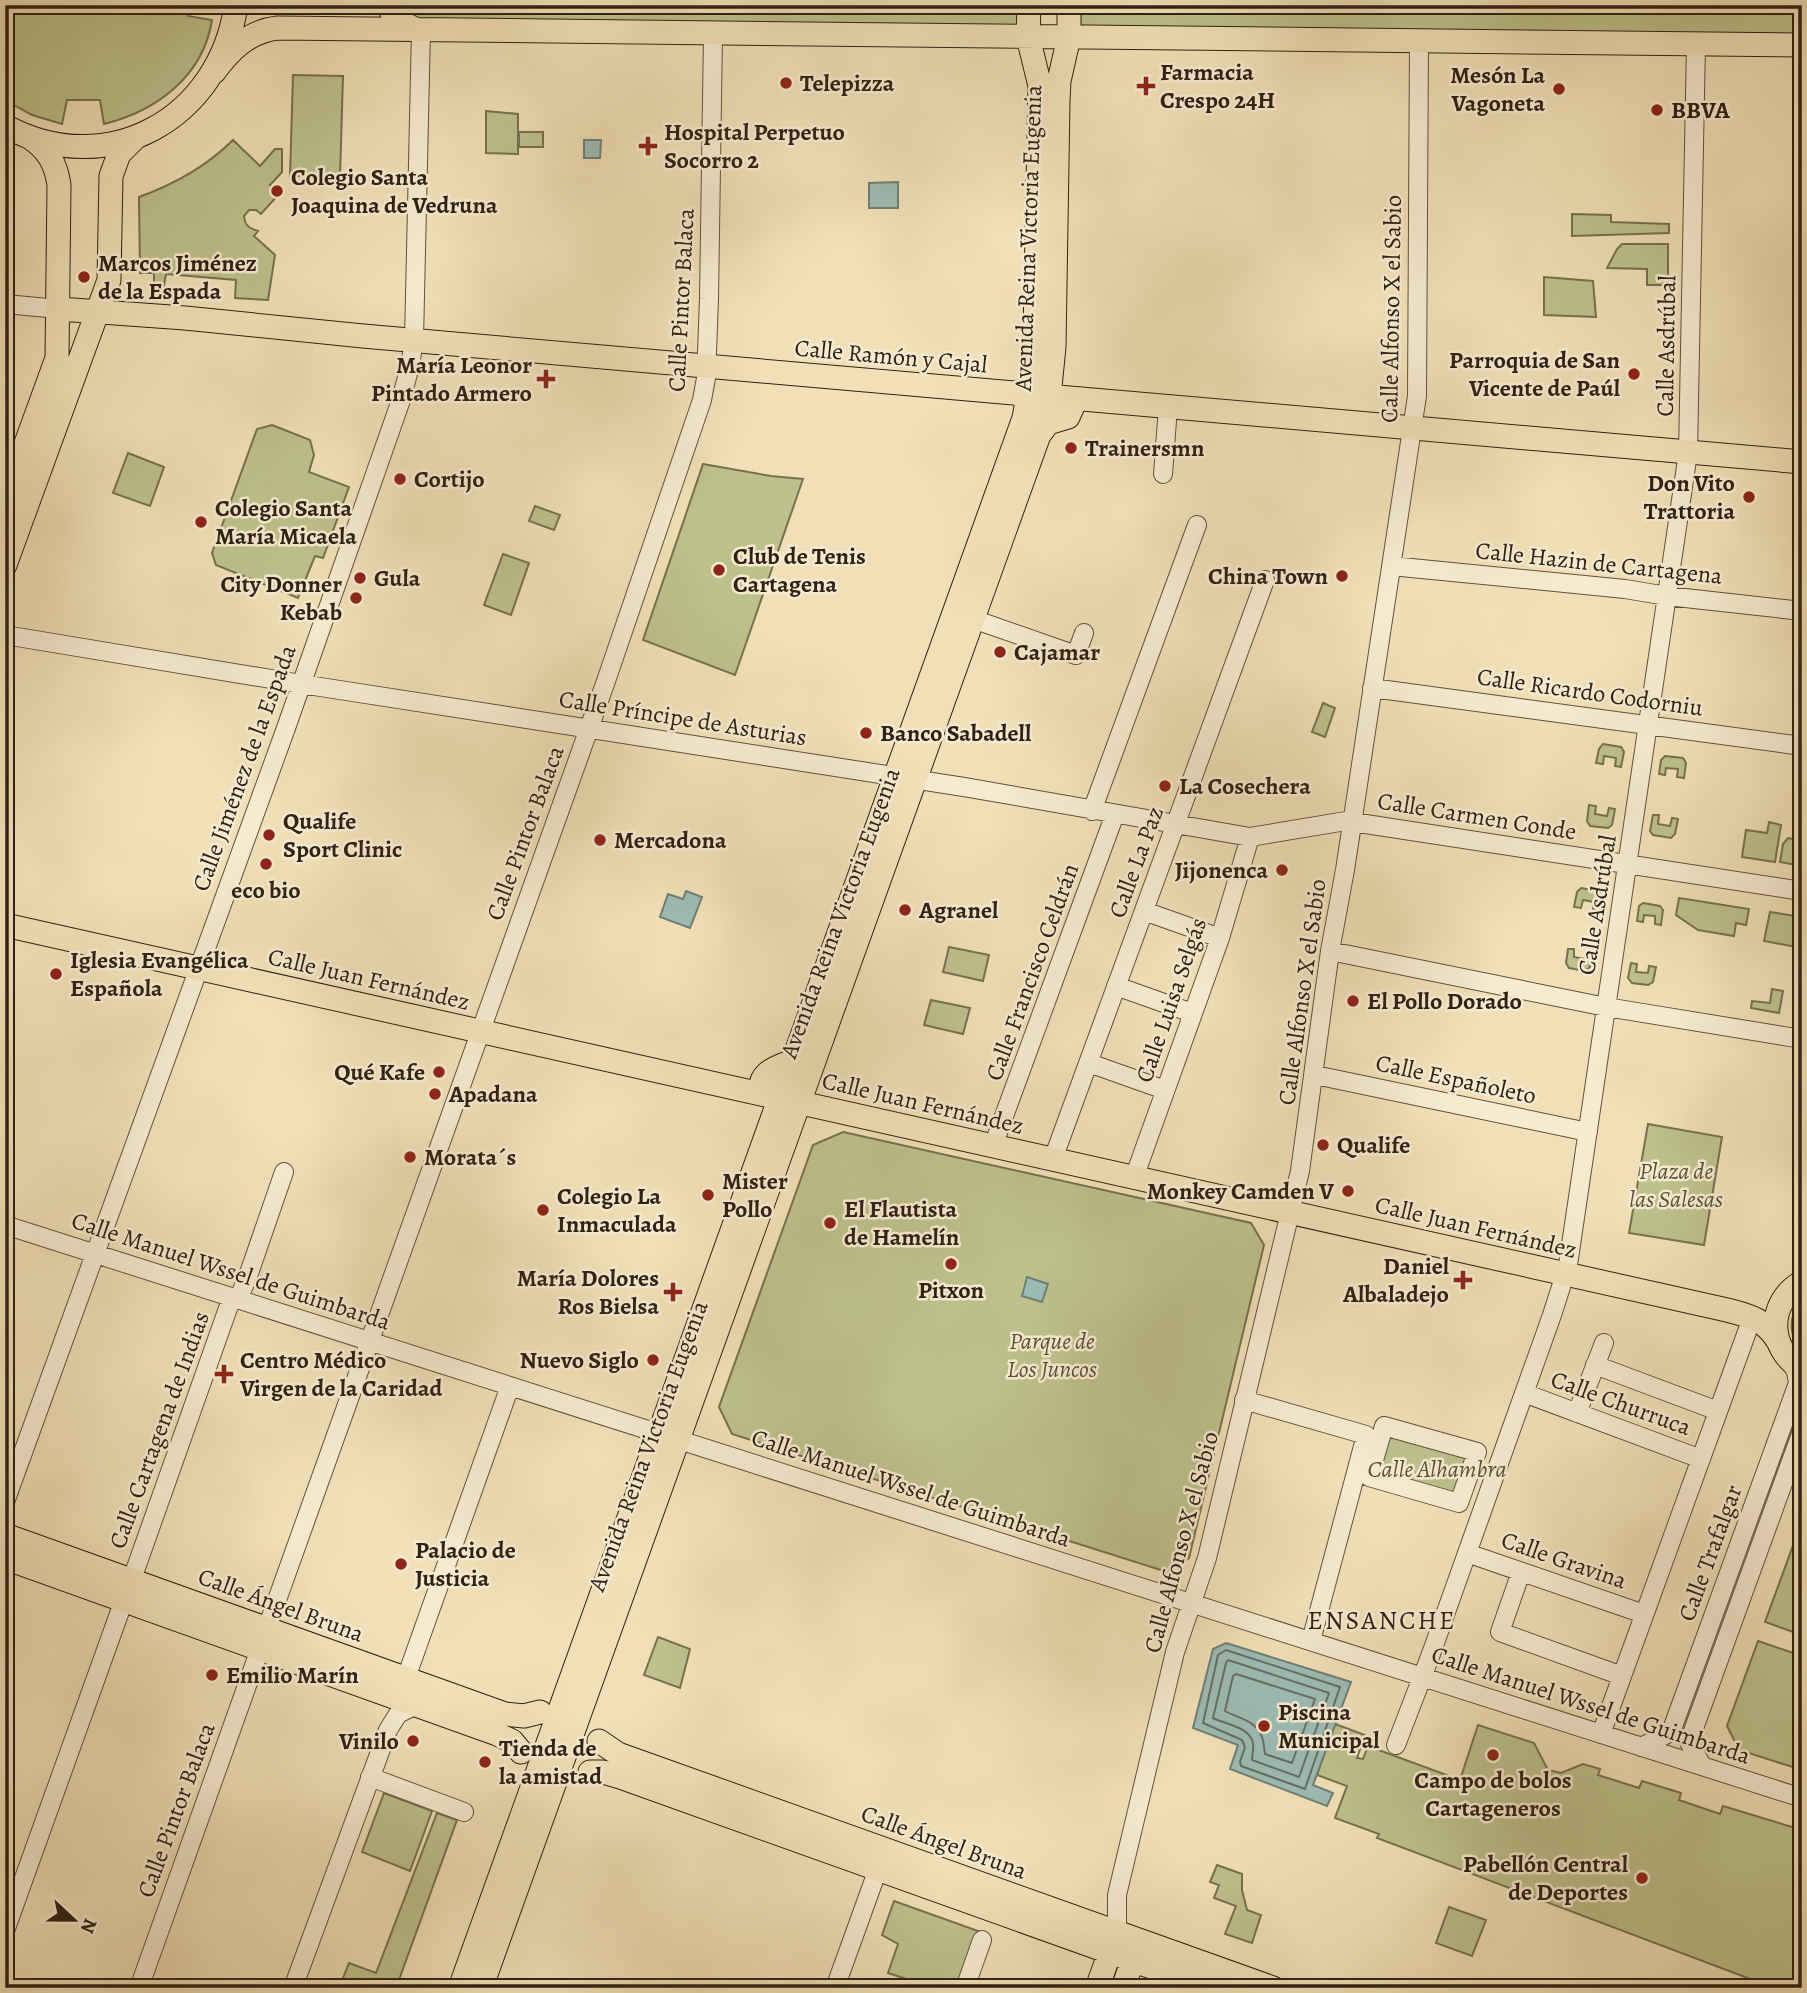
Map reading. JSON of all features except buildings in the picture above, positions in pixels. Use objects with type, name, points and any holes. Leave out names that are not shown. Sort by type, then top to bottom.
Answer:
[{"type":"main road","points":[[214,72],[228,40],[236,5]]},
{"type":"main road","points":[[388,5],[400,21],[419,30]]},
{"type":"main road","name":"Avenida Reina Victoria Eugenia","points":[[1029,5],[1028,37],[1040,86],[1035,334],[1049,396]]},
{"type":"main road","name":"Avenida Reina Victoria Eugenia","points":[[781,1098],[906,778],[1017,441],[1049,396],[1054,347],[1059,80],[1069,37],[1069,5]]},
{"type":"main road","points":[[5,126],[52,144],[76,146],[113,143],[136,136],[155,128],[181,110],[197,95],[236,46],[270,29],[1802,45]]},
{"type":"main road","points":[[5,565],[99,313],[109,280],[111,176],[119,154],[136,136]]},
{"type":"main road","points":[[5,501],[57,358],[58,176],[52,158],[29,137]]},
{"type":"main road","name":"Calle Ramón y Cajal","points":[[59,309],[185,318],[1802,463]]},
{"type":"main road","name":"Avenida Reina Victoria Eugenia","points":[[481,1988],[545,1781],[560,1710],[669,1436],[794,1060],[906,778],[973,619],[1039,435],[1048,423],[1064,419],[1070,414],[1073,406],[1049,396]]},
{"type":"main road","name":"Calle Juan Fernández","points":[[5,925],[1727,1310],[1768,1326],[1790,1357]]},
{"type":"main road","points":[[1790,1357],[1775,1325],[1778,1309],[1790,1290],[1802,1282]]},
{"type":"main road","name":"Calle Ángel Bruna","points":[[5,1535],[128,1590],[263,1638],[406,1678],[505,1714],[524,1716],[560,1710],[592,1722],[599,1741],[618,1754],[1114,1942],[1273,1988]]},
{"type":"main road","name":"Calle Ángel Bruna","points":[[5,1558],[128,1590]]},
{"type":"main road","name":"Calle Ángel Bruna","points":[[263,1638],[416,1705],[497,1734],[512,1741],[521,1752]]},
{"type":"main road","name":"Avenida Reina Victoria Eugenia","points":[[521,1752],[524,1730],[531,1720],[560,1710]]},
{"type":"main road","points":[[521,1752],[526,1766],[545,1781],[573,1783],[590,1772],[598,1758],[599,1741]]},
{"type":"main road","name":"Calle Ángel Bruna","points":[[590,1772],[603,1772],[620,1777],[878,1869],[1114,1942]]},
{"type":"main road","name":"Avenida Reina Victoria Eugenia","points":[[460,1988],[545,1781]]},
{"type":"main road","points":[[1097,1988],[1114,1942]]},
{"type":"main road","points":[[1123,1988],[1137,1950]]},
{"type":"main road","name":"Calle Ángel Bruna","points":[[1137,1950],[1210,1988]]},
{"type":"street","name":"Calle Jiménez de la Espada","points":[[5,1502],[401,400],[414,340],[419,30]]},
{"type":"street","name":"Calle Pintor Balaca","points":[[139,1988],[589,727],[702,400],[709,299],[713,33]]},
{"type":"street","name":"Calle Alfonso X el Sabio","points":[[1114,1942],[1117,1895],[1175,1651],[1207,1558],[1300,1171],[1330,951],[1417,396],[1419,41]]},
{"type":"street","name":"Calle Asdrúbal","points":[[1396,1745],[1566,1275],[1688,453],[1696,44]]},
{"type":"street","points":[[5,304],[59,309]]},
{"type":"street","points":[[1163,474],[1168,407]]},
{"type":"street","points":[[1092,811],[1196,525]]},
{"type":"street","name":"Calle Hazin de Cartagena","points":[[1391,566],[1625,589],[1802,611]]},
{"type":"street","name":"Calle La Paz","points":[[1053,1159],[1265,580]]},
{"type":"street","points":[[973,619],[1076,655],[1084,633]]},
{"type":"street","name":"Calle Príncipe de Asturias","points":[[5,635],[906,778],[1250,837],[1352,821]]},
{"type":"street","name":"Calle Ricardo Codorniu","points":[[1372,688],[1802,746]]},
{"type":"street","name":"Calle Francisco Celdrán","points":[[993,1146],[1115,814]]},
{"type":"street","name":"Calle Carmen Conde","points":[[1352,821],[1802,891]]},
{"type":"street","name":"Calle Luisa Selgás","points":[[1134,1178],[1220,937],[1250,837]]},
{"type":"street","points":[[1144,911],[1220,937]]},
{"type":"street","points":[[1330,951],[1606,1007],[1802,1039]]},
{"type":"street","points":[[1116,986],[1192,1013]]},
{"type":"street","points":[[1089,1063],[1165,1090]]},
{"type":"street","name":"Calle Españoleto","points":[[1315,1075],[1588,1132]]},
{"type":"street","name":"Calle Cartagena de Indias","points":[[5,1931],[235,1298],[284,1172]]},
{"type":"street","name":"Calle Manuel Wssel de Guimbarda","points":[[5,1225],[1802,1798]]},
{"type":"street","points":[[1601,1734],[1752,1318]]},
{"type":"street","points":[[1577,1413],[1604,1343]]},
{"type":"street","name":"Calle Trafalgar","points":[[1641,1746],[1671,1732],[1798,1383],[1790,1357]]},
{"type":"street","points":[[1595,1365],[1718,1411]]},
{"type":"street","points":[[406,1678],[510,1386]]},
{"type":"street","name":"Calle Churruca","points":[[1524,1393],[1701,1459]]},
{"type":"street","points":[[1244,1400],[1366,1435],[1311,1641]]},
{"type":"street","points":[[1384,1426],[1477,1452],[1459,1503],[1369,1477],[1384,1426]]},
{"type":"street","name":"Calle Trafalgar","points":[[1702,1766],[1689,1742],[1802,1431]]},
{"type":"street","name":"Calle Gravina","points":[[1467,1553],[1644,1614]]},
{"type":"street","points":[[1521,1572],[1500,1632],[1622,1676]]},
{"type":"street","points":[[293,1988],[392,1721],[398,1714],[416,1705]]},
{"type":"street","points":[[370,1777],[464,1812]]},
{"type":"street","points":[[835,1988],[878,1869]]},
{"type":"street","points":[[965,1988],[982,1940]]},
{"type":"green space","points":[[5,5],[188,5],[188,16],[212,20],[207,40],[188,75],[159,100],[142,110],[104,124],[100,100],[67,100],[62,124],[32,115],[5,100]]},
{"type":"green space","points":[[388,5],[1029,5],[1028,37],[418,30]]},
{"type":"green space","points":[[1069,5],[1802,5],[1802,45],[1069,37]]},
{"type":"green space","points":[[293,75],[343,76],[340,177],[290,176]]},
{"type":"green space","points":[[486,111],[518,114],[518,154],[486,153]]},
{"type":"green space","points":[[519,132],[543,132],[543,147],[519,147]]},
{"type":"green space","points":[[233,140],[260,166],[275,149],[282,149],[282,172],[270,185],[279,194],[261,214],[256,210],[249,210],[244,216],[248,226],[258,231],[254,236],[275,255],[268,300],[235,298],[236,280],[166,274],[163,291],[154,290],[154,273],[140,273],[139,197],[189,174]]},
{"type":"green space","points":[[1572,214],[1611,215],[1611,222],[1669,224],[1669,233],[1572,236]]},
{"type":"green space","points":[[1622,244],[1668,244],[1668,285],[1647,285],[1647,269],[1607,268]]},
{"type":"green space","points":[[1544,277],[1593,281],[1596,317],[1544,315]]},
{"type":"green space","points":[[272,425],[310,440],[314,455],[309,472],[349,487],[323,558],[315,556],[298,598],[216,565],[212,553],[257,429]]},
{"type":"green space","points":[[128,453],[164,467],[150,506],[113,493]]},
{"type":"green space","name":"Club de Tenis Cartagena","points":[[703,464],[803,479],[735,675],[643,640]]},
{"type":"green space","points":[[535,506],[560,515],[554,530],[529,521]]},
{"type":"green space","points":[[503,554],[529,563],[511,615],[484,605]]},
{"type":"green space","points":[[1323,703],[1335,708],[1325,737],[1312,732]]},
{"type":"green space","points":[[1603,744],[1621,747],[1624,752],[1621,767],[1615,766],[1616,758],[1604,756],[1603,764],[1596,763]]},
{"type":"green space","points":[[1665,756],[1683,758],[1686,763],[1684,778],[1677,777],[1678,769],[1666,768],[1665,775],[1659,774],[1661,760]]},
{"type":"green space","points":[[1589,805],[1596,806],[1595,814],[1607,816],[1609,808],[1615,809],[1612,825],[1608,828],[1590,826],[1587,821]]},
{"type":"green space","points":[[1653,815],[1659,815],[1658,824],[1670,826],[1672,818],[1678,819],[1675,834],[1671,838],[1653,835],[1650,831]]},
{"type":"green space","points":[[1769,822],[1781,825],[1775,862],[1742,857],[1746,830],[1767,833]]},
{"type":"green space","points":[[1788,838],[1802,841],[1802,866],[1780,862],[1783,844]]},
{"type":"green space","points":[[1581,888],[1598,891],[1601,896],[1599,911],[1593,910],[1594,902],[1583,900],[1581,908],[1574,907],[1577,892]]},
{"type":"green space","points":[[1679,898],[1749,909],[1746,925],[1736,923],[1734,936],[1698,930],[1676,915]]},
{"type":"green space","points":[[1643,903],[1660,906],[1663,910],[1661,925],[1655,924],[1655,916],[1644,915],[1643,922],[1637,921],[1639,906]]},
{"type":"green space","points":[[1770,912],[1802,917],[1802,948],[1764,941]]},
{"type":"green space","points":[[949,947],[989,955],[983,981],[943,972]]},
{"type":"green space","points":[[1568,949],[1574,949],[1574,957],[1585,959],[1587,951],[1593,952],[1590,967],[1585,971],[1569,968],[1566,963]]},
{"type":"green space","points":[[1631,963],[1637,964],[1636,972],[1648,973],[1649,966],[1656,967],[1653,982],[1648,985],[1632,983],[1628,978]]},
{"type":"green space","points":[[1772,989],[1783,991],[1779,1013],[1751,1008],[1752,1001],[1770,1003]]},
{"type":"green space","points":[[931,1000],[970,1008],[963,1034],[924,1025]]},
{"type":"green space","name":"Plaza de las Salesas","points":[[1648,1124],[1722,1137],[1704,1245],[1629,1233]]},
{"type":"green space","name":"Parque de Los Juncos","points":[[843,1132],[1251,1223],[1264,1245],[1189,1558],[1167,1572],[732,1434],[719,1407],[813,1145]]},
{"type":"green space","points":[[1802,1301],[1802,1350],[1792,1332],[1792,1319]]},
{"type":"green space","name":"Calle Alhambra","points":[[1384,1426],[1477,1452],[1459,1503],[1369,1477]]},
{"type":"green space","points":[[1802,1521],[1802,1635],[1765,1622]]},
{"type":"green space","points":[[658,1637],[690,1649],[680,1688],[644,1675]]},
{"type":"green space","points":[[1758,1641],[1802,1656],[1802,1723],[1798,1734],[1802,1736],[1802,1770],[1739,1750],[1727,1726]]},
{"type":"green space","name":"Pabellón Central de Deportes","points":[[1335,1724],[1365,1735],[1357,1758],[1363,1759],[1368,1746],[1460,1780],[1478,1725],[1534,1743],[1548,1770],[1561,1773],[1583,1764],[1600,1769],[1598,1775],[1639,1788],[1642,1781],[1681,1793],[1679,1800],[1720,1814],[1723,1806],[1802,1830],[1802,1988],[1774,1988],[1377,1838],[1379,1834],[1335,1818],[1347,1786],[1317,1775]]},
{"type":"green space","points":[[384,1793],[432,1811],[410,1871],[362,1852]]},
{"type":"green space","points":[[437,1813],[457,1820],[396,1988],[339,1988],[349,1963],[376,1973]]},
{"type":"green space","points":[[1217,1865],[1242,1874],[1242,1890],[1247,1910],[1261,1915],[1252,1943],[1225,1934],[1236,1906],[1214,1898],[1219,1885],[1210,1882]]},
{"type":"green space","points":[[894,1901],[981,1932],[960,1988],[934,1988],[888,1973],[898,1944],[882,1935]]},
{"type":"green space","points":[[1449,1907],[1486,1920],[1472,1956],[1436,1943]]},
{"type":"water","points":[[1532,5],[1583,5],[1583,13],[1532,13]]},
{"type":"water","points":[[584,140],[601,140],[600,158],[584,158]]},
{"type":"water","points":[[898,182],[898,208],[869,208],[869,183]]},
{"type":"water","points":[[686,891],[702,897],[690,928],[660,917],[668,894],[683,899]]},
{"type":"water","points":[[1027,1277],[1048,1284],[1042,1302],[1022,1296]]},
{"type":"water","name":"Piscina Municipal","points":[[1226,1643],[1351,1682],[1313,1785],[1333,1793],[1327,1806],[1230,1769],[1238,1745],[1193,1728],[1213,1649]]},
{"type":"place","name":"Telepizza","points":[[786,83]]},
{"type":"place","name":"Farmacia Crespo 24H","points":[[1146,86]]},
{"type":"place","name":"Mesón La Vagoneta","points":[[1559,89]]},
{"type":"place","name":"BBVA","points":[[1657,110]]},
{"type":"place","name":"Hospital Perpetuo Socorro 2","points":[[648,146]]},
{"type":"place","name":"Colegio Santa Joaquina de Vedruna","points":[[277,191]]},
{"type":"place","name":"Marcos Jiménez de la Espada","points":[[84,277]]},
{"type":"place","name":"Parroquia de San Vicente de Paúl","points":[[1634,374]]},
{"type":"place","name":"María Leonor Pintado Armero","points":[[546,379]]},
{"type":"place","name":"Trainersmn","points":[[1071,448]]},
{"type":"place","name":"Cortijo","points":[[400,479]]},
{"type":"place","name":"Don Vito Trattoria","points":[[1749,497]]},
{"type":"place","name":"Colegio Santa María Micaela","points":[[201,522]]},
{"type":"place","name":"Club de Tenis Cartagena","points":[[719,570]]},
{"type":"place","name":"China Town","points":[[1342,576]]},
{"type":"place","name":"Gula","points":[[360,578]]},
{"type":"place","name":"City Donner Kebab","points":[[356,598]]},
{"type":"place","name":"Cajamar","points":[[1000,652]]},
{"type":"place","name":"Banco Sabadell","points":[[866,733]]},
{"type":"place","name":"La Cosechera","points":[[1165,786]]},
{"type":"place","name":"Qualife Sport Clinic","points":[[269,835]]},
{"type":"place","name":"Mercadona","points":[[600,840]]},
{"type":"place","name":"eco bio","points":[[266,864]]},
{"type":"place","name":"Jijonenca","points":[[1282,870]]},
{"type":"place","name":"Agranel","points":[[905,910]]},
{"type":"place","name":"Iglesia Evangélica Española","points":[[56,974]]},
{"type":"place","name":"El Pollo Dorado","points":[[1353,1001]]},
{"type":"place","name":"Qué Kafe","points":[[439,1072]]},
{"type":"place","name":"Apadana","points":[[435,1094]]},
{"type":"place","name":"Qualife","points":[[1323,1145]]},
{"type":"place","name":"Morata´s","points":[[410,1157]]},
{"type":"place","name":"Monkey Camden V","points":[[1348,1191]]},
{"type":"place","name":"Mister Pollo","points":[[708,1195]]},
{"type":"place","name":"Colegio La Inmaculada","points":[[543,1210]]},
{"type":"place","name":"El Flautista de Hamelín","points":[[830,1223]]},
{"type":"place","name":"Pitxon","points":[[951,1264]]},
{"type":"place","name":"Daniel Albaladejo","points":[[1463,1280]]},
{"type":"place","name":"María Dolores Ros Bielsa","points":[[673,1292]]},
{"type":"place","name":"Nuevo Siglo","points":[[653,1360]]},
{"type":"place","name":"Centro Médico Virgen de la Caridad","points":[[224,1374]]},
{"type":"place","name":"Palacio de Justicia","points":[[401,1564]]},
{"type":"place","name":"Emilio Marín","points":[[212,1675]]},
{"type":"place","name":"Piscina Municipal","points":[[1264,1726]]},
{"type":"place","name":"Vinilo","points":[[413,1741]]},
{"type":"place","name":"Campo de bolos Cartageneros","points":[[1493,1755]]},
{"type":"place","name":"Tienda de la amistad","points":[[485,1762]]},
{"type":"place","name":"Pabellón Central de Deportes","points":[[1642,1878]]},
{"type":"district","name":"ENSANCHE","points":[[1382,1620]]}]
